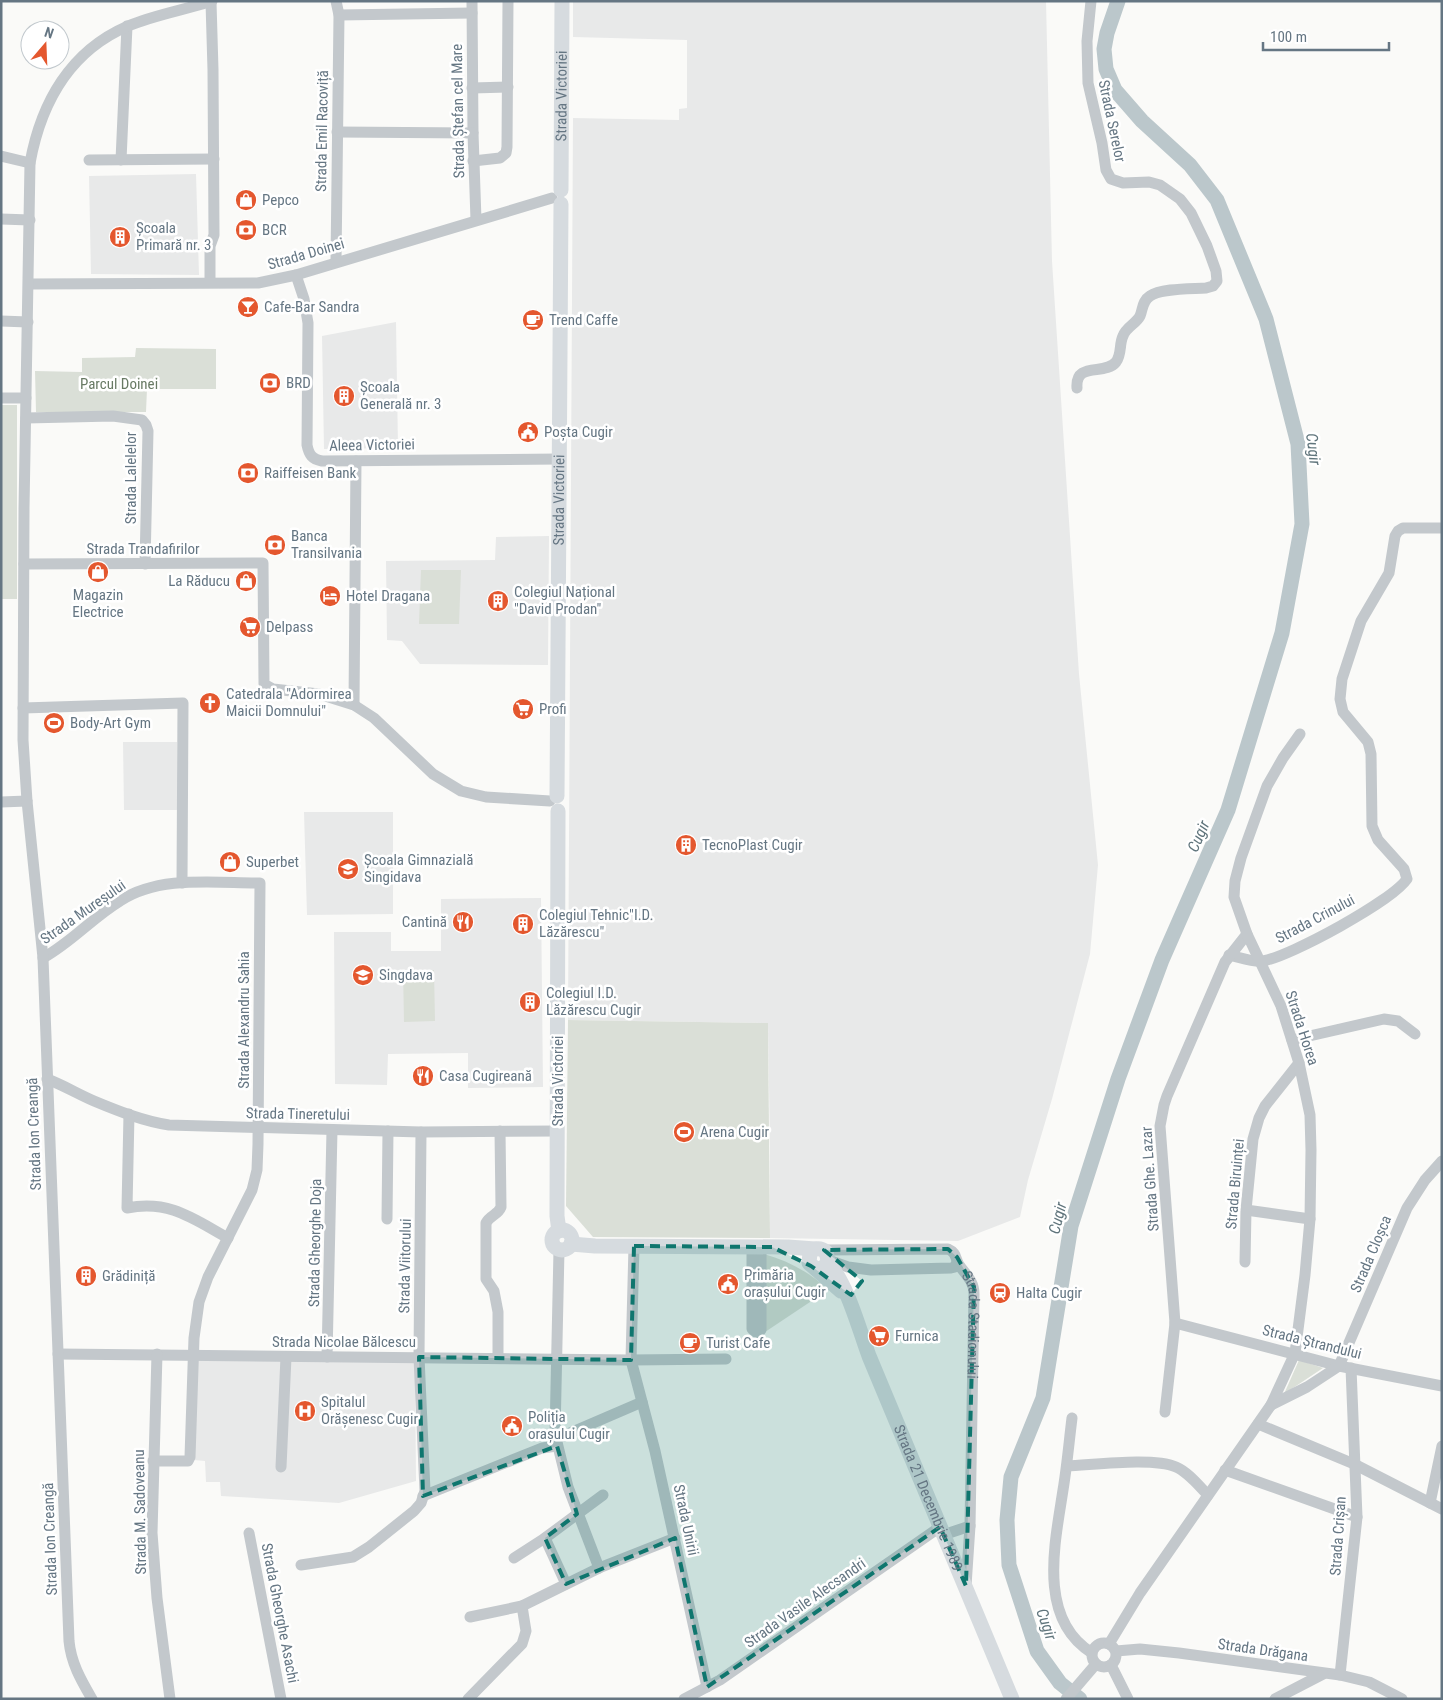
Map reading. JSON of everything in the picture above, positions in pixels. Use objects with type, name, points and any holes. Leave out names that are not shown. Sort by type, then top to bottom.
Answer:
[{"type":"main road","name":"Strada Victoriei","points":[[562,1],[558,197],[559,459],[555,803],[559,1231],[565,1231],[570,1234],[565,1247]]},
{"type":"main road","name":"Strada Stadionului","points":[[565,1247],[762,1247],[820,1259]]},
{"type":"main road","name":"Strada 21 Decembrie 1989","points":[[820,1259],[846,1295],[869,1356],[1012,1699]]},
{"type":"street","points":[[210,282],[210,246],[214,235],[212,1]]},
{"type":"street","name":"Strada Ion Creangă","points":[[92,1699],[78,1674],[70,1650],[43,958],[26,801],[23,708],[30,163],[45,109],[56,86],[66,72],[95,45],[126,26],[212,1]]},
{"type":"street","name":"Strada Emil Racoviță","points":[[336,1],[339,16],[336,262]]},
{"type":"street","points":[[473,161],[500,158],[506,153],[508,146],[508,1]]},
{"type":"street","name":"Strada Serelor","points":[[1077,388],[1076,381],[1081,374],[1113,365],[1118,360],[1123,335],[1126,329],[1137,321],[1143,303],[1148,296],[1157,292],[1206,288],[1212,286],[1217,281],[1216,271],[1207,246],[1191,214],[1180,199],[1160,185],[1149,182],[1123,183],[1111,179],[1106,170],[1088,83],[1087,41],[1091,1]]},
{"type":"street","points":[[339,16],[472,7]]},
{"type":"street","name":"Strada Ștefan cel Mare","points":[[472,7],[472,133],[476,220]]},
{"type":"street","points":[[121,160],[126,26]]},
{"type":"street","points":[[472,88],[508,87]]},
{"type":"street","points":[[337,132],[472,133]]},
{"type":"street","points":[[1,156],[30,163]]},
{"type":"street","points":[[89,160],[214,159]]},
{"type":"street","name":"Strada Doinei","points":[[29,284],[258,283],[296,275],[558,197]]},
{"type":"street","points":[[1,219],[30,220]]},
{"type":"street","name":"Aleea Victoriei","points":[[296,275],[304,299],[308,323],[307,445],[308,453],[314,459],[322,461],[356,461],[559,459]]},
{"type":"street","points":[[1,321],[28,322]]},
{"type":"street","points":[[1,398],[26,398]]},
{"type":"street","name":"Strada Lalelelor","points":[[26,418],[113,416],[142,420],[148,431],[145,564]]},
{"type":"street","points":[[356,461],[354,705],[374,718],[433,774],[461,791],[486,797],[555,803]]},
{"type":"street","name":"Strada Crinului","points":[[1262,962],[1286,954],[1347,922],[1397,890],[1407,879],[1404,869],[1378,840],[1372,826],[1371,754],[1368,742],[1343,712],[1340,699],[1342,679],[1361,622],[1389,573],[1395,536],[1403,528],[1442,528]]},
{"type":"street","name":"Strada Trandafirilor","points":[[24,564],[262,563],[264,684],[273,689],[319,694],[354,705]]},
{"type":"street","points":[[23,708],[183,703],[182,883]]},
{"type":"street","name":"Strada Horea","points":[[1113,1648],[1140,1593],[1271,1405],[1295,1353],[1310,1219],[1310,1115],[1299,1063],[1281,1006],[1236,907],[1234,897],[1235,881],[1241,858],[1268,786],[1283,758],[1300,734]]},
{"type":"street","points":[[1,802],[26,801]]},
{"type":"street","name":"Strada Mureșului","points":[[43,958],[67,944],[109,908],[127,897],[156,886],[170,883],[260,883]]},
{"type":"street","name":"Strada Alexandru Sahia","points":[[153,1461],[188,1460],[190,1456],[193,1355],[199,1302],[208,1277],[256,1178],[259,1128],[260,883]]},
{"type":"street","name":"Strada Ghe. Lazar","points":[[1165,1412],[1175,1323],[1162,1163],[1161,1117],[1167,1096],[1229,955],[1248,934]]},
{"type":"street","points":[[1229,955],[1262,962]]},
{"type":"street","points":[[1292,1040],[1384,1019],[1398,1021],[1415,1034]]},
{"type":"street","name":"Strada Biruinței","points":[[1245,1262],[1246,1210],[1250,1154],[1253,1139],[1259,1118],[1274,1093],[1299,1063]]},
{"type":"street","name":"Strada Tineretului","points":[[47,1079],[94,1101],[144,1120],[169,1125],[421,1132],[558,1131]]},
{"type":"street","points":[[129,1114],[128,1208],[153,1205],[174,1210],[228,1238]]},
{"type":"street","name":"Strada Gheorghe Doja","points":[[327,1357],[332,1130]]},
{"type":"street","points":[[387,1219],[388,1131]]},
{"type":"street","points":[[498,1358],[498,1312],[494,1292],[486,1278],[486,1223],[489,1217],[499,1212],[501,1207],[500,1131]]},
{"type":"street","name":"Strada Viitorului","points":[[421,1132],[419,1357],[424,1493]]},
{"type":"street","name":"Strada Cloșca","points":[[1339,1366],[1407,1208],[1442,1161]]},
{"type":"street","points":[[1246,1210],[1310,1219]]},
{"type":"street","name":"Strada Unirii","points":[[634,1246],[631,1360],[655,1451],[707,1687]]},
{"type":"street","points":[[565,1247],[556,1358],[554,1418],[556,1442],[577,1514],[600,1568]]},
{"type":"street","points":[[756,1324],[762,1247]]},
{"type":"street","points":[[820,1259],[948,1249],[957,1256],[957,1262]]},
{"type":"street","name":"Strada Stadionului","points":[[820,1259],[848,1267],[871,1270],[951,1268],[955,1267],[957,1262],[971,1279],[974,1294],[970,1526],[966,1586]]},
{"type":"street","name":"Strada Ștrandului","points":[[1175,1323],[1339,1366],[1442,1386]]},
{"type":"street","name":"Strada Nicolae Bălcescu","points":[[58,1354],[631,1360],[726,1359]]},
{"type":"street","name":"Strada M. Sadoveanu","points":[[157,1354],[152,1533],[157,1598],[170,1699]]},
{"type":"street","points":[[281,1467],[286,1357]]},
{"type":"street","points":[[1271,1405],[1307,1387],[1339,1366]]},
{"type":"street","name":"Strada Crișan","points":[[1340,1675],[1357,1517],[1351,1368]]},
{"type":"street","points":[[301,1565],[353,1557],[402,1521],[421,1503],[424,1493],[542,1448],[642,1402]]},
{"type":"street","points":[[1066,1699],[1093,1663],[1098,1644],[1113,1648],[1116,1659],[1111,1665],[1104,1667],[1093,1663],[1070,1632],[1062,1616],[1055,1591],[1053,1568],[1072,1418]]},
{"type":"street","points":[[1258,1424],[1354,1464],[1442,1509]]},
{"type":"street","points":[[1430,1503],[1442,1446]]},
{"type":"street","points":[[1067,1466],[1136,1463],[1169,1465],[1183,1471],[1208,1495]]},
{"type":"street","points":[[1225,1470],[1357,1517]]},
{"type":"street","points":[[514,1558],[545,1538],[603,1495]]},
{"type":"street","points":[[942,1531],[970,1526]]},
{"type":"street","name":"Strada Vasile Alecsandri","points":[[684,1699],[735,1669],[942,1531]]},
{"type":"street","name":"Strada Gheorghe Asachi","points":[[249,1533],[281,1699]]},
{"type":"street","points":[[545,1538],[566,1584]]},
{"type":"street","points":[[470,1617],[522,1606],[600,1568],[675,1538]]},
{"type":"street","points":[[468,1699],[522,1644],[526,1631],[522,1606]]},
{"type":"street","name":"Strada Drăgana","points":[[1113,1648],[1179,1653],[1340,1675],[1369,1682],[1402,1699]]},
{"type":"street","points":[[1111,1665],[1128,1699]]},
{"type":"street","points":[[1275,1699],[1323,1674]]},
{"type":"highlighted area","points":[[634,1246],[772,1247],[811,1266],[851,1295],[862,1281],[824,1250],[948,1249],[957,1257],[974,1287],[966,1586],[940,1527],[707,1687],[675,1538],[566,1584],[545,1538],[577,1514],[557,1446],[423,1496],[419,1357],[631,1360]]},
{"type":"shaded area","points":[[573,1],[1046,1],[1052,261],[1079,674],[1098,865],[1090,954],[1052,1099],[1028,1180],[1020,1217],[958,1241],[770,1238],[768,1023],[568,1020],[573,118],[679,120],[679,109],[687,108],[687,40],[573,37]]},
{"type":"shaded area","points":[[196,174],[199,275],[91,274],[89,176]]},
{"type":"shaded area","points":[[396,322],[398,448],[324,449],[322,336]]},
{"type":"shaded area","points":[[549,536],[548,665],[420,664],[402,641],[387,640],[386,561],[495,560],[496,537]]},
{"type":"shaded area","points":[[123,742],[177,742],[178,810],[124,810]]},
{"type":"shaded area","points":[[304,812],[393,812],[393,914],[307,915]]},
{"type":"shaded area","points":[[541,898],[543,1087],[468,1088],[468,1053],[388,1054],[387,1085],[335,1084],[334,932],[391,932],[391,951],[441,951],[441,899]]},
{"type":"shaded area","name":"Spitalul Orășenesc Cugir","points":[[197,1360],[415,1362],[416,1481],[339,1503],[221,1496],[220,1482],[206,1482],[205,1461],[194,1460]]},
{"type":"green space","name":"Parcul Doinei","points":[[136,348],[216,349],[216,389],[147,389],[146,412],[36,412],[35,371],[82,372],[82,358],[135,357]]},
{"type":"green space","points":[[1,405],[17,405],[17,599],[1,599]]},
{"type":"green space","points":[[421,570],[461,570],[459,624],[419,624]]},
{"type":"green space","points":[[403,970],[434,970],[435,1021],[404,1022]]},
{"type":"green space","points":[[568,1020],[768,1023],[770,1238],[593,1237],[566,1206]]},
{"type":"green space","points":[[764,1254],[798,1268],[828,1290],[765,1332]]},
{"type":"green space","points":[[1299,1360],[1323,1368],[1284,1394]]},
{"type":"waterway","name":"Cugir","points":[[1080,1699],[1060,1683],[1037,1651],[1009,1565],[1007,1520],[1011,1477],[1043,1398],[1071,1226],[1118,1079],[1162,960],[1228,810],[1282,633],[1302,524],[1298,444],[1266,319],[1217,200],[1190,165],[1142,121],[1115,90],[1106,69],[1104,49],[1107,33],[1118,1]]},
{"type":"place","name":"Pepco","points":[[246,200]]},
{"type":"place","name":"BCR","points":[[246,230]]},
{"type":"place","name":"Școala Primară nr. 3","points":[[120,237]]},
{"type":"place","name":"Cafe-Bar Sandra","points":[[248,307]]},
{"type":"place","name":"Trend Caffe","points":[[533,320]]},
{"type":"place","name":"BRD","points":[[270,383]]},
{"type":"place","name":"Școala Generală nr. 3","points":[[344,396]]},
{"type":"place","name":"Poșta Cugir","points":[[528,432]]},
{"type":"place","name":"Raiffeisen Bank","points":[[248,473]]},
{"type":"place","name":"Banca Transilvania","points":[[275,545]]},
{"type":"place","name":"Magazin Electrice","points":[[98,572]]},
{"type":"place","name":"La Răducu","points":[[246,581]]},
{"type":"place","name":"Hotel Dragana","points":[[330,596]]},
{"type":"place","name":"Colegiul Național \"David Prodan\"","points":[[498,601]]},
{"type":"place","name":"Delpass","points":[[250,627]]},
{"type":"place","name":"Catedrala \"Adormirea Maicii Domnului\"","points":[[210,703]]},
{"type":"place","name":"Profi","points":[[523,709]]},
{"type":"place","name":"Body-Art Gym","points":[[54,723]]},
{"type":"place","name":"TecnoPlast Cugir","points":[[686,845]]},
{"type":"place","name":"Superbet","points":[[230,862]]},
{"type":"place","name":"Școala Gimnazială Singidava","points":[[348,869]]},
{"type":"place","name":"Cantină","points":[[463,922]]},
{"type":"place","name":"Colegiul Tehnic\"I.D. Lăzărescu\"","points":[[523,924]]},
{"type":"place","name":"Singdava","points":[[363,975]]},
{"type":"place","name":"Colegiul I.D. Lăzărescu Cugir","points":[[530,1002]]},
{"type":"place","name":"Casa Cugireană","points":[[423,1076]]},
{"type":"place","name":"Arena Cugir","points":[[684,1132]]},
{"type":"place","name":"Grădiniță","points":[[86,1276]]},
{"type":"place","name":"Primăria orașului Cugir","points":[[728,1284]]},
{"type":"place","name":"Halta Cugir","points":[[1000,1293]]},
{"type":"place","name":"Furnica","points":[[879,1336]]},
{"type":"place","name":"Turist Cafe","points":[[690,1343]]},
{"type":"place","name":"Spitalul Orășenesc Cugir","points":[[305,1411]]},
{"type":"place","name":"Poliția orașului Cugir","points":[[512,1426]]}]
